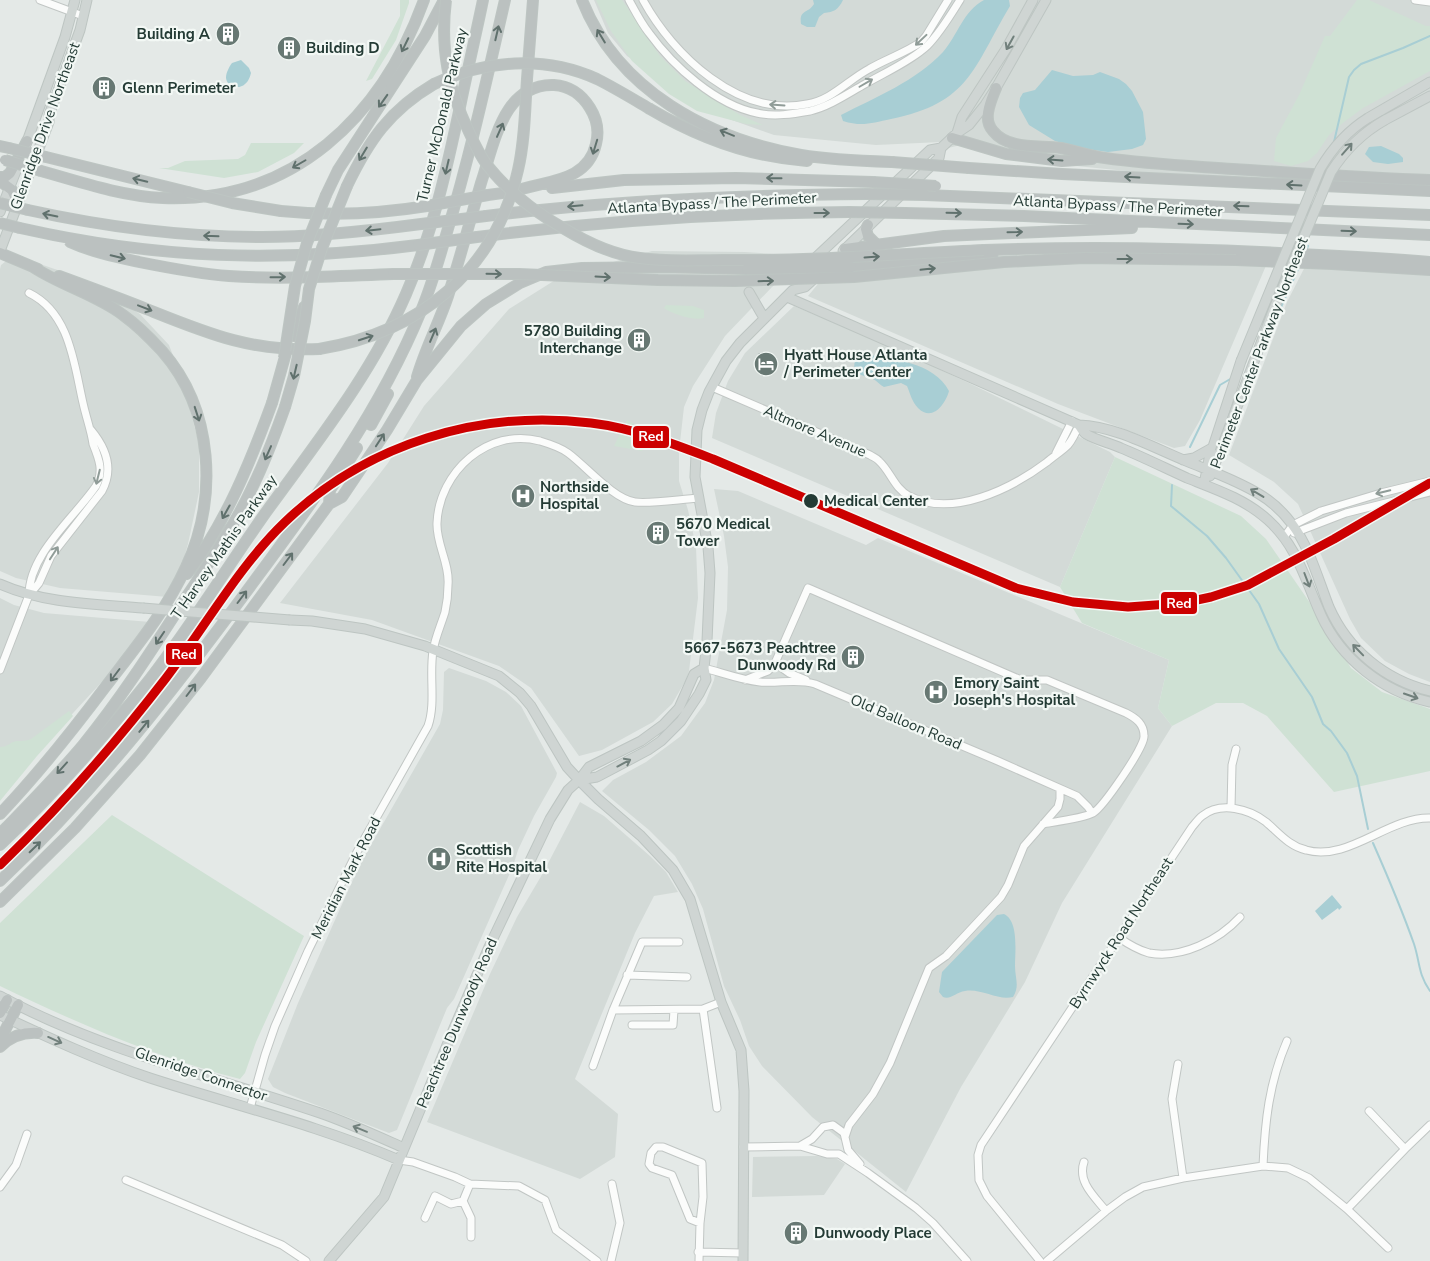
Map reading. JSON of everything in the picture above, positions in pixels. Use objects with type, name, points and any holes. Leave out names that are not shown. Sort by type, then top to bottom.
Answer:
[{"type":"highway","points":[[2,159],[124,193],[160,198],[181,198],[232,191],[287,171],[326,146],[361,112],[391,72],[405,46],[424,0]]},
{"type":"highway","points":[[166,602],[205,550],[232,501],[272,403],[284,358],[295,286],[307,243],[326,195],[338,170],[426,36],[445,0]]},
{"type":"highway","points":[[445,0],[443,42],[446,66],[455,100],[477,148],[493,171],[519,197],[546,218],[579,237],[614,252],[638,258],[661,260],[783,261],[984,250],[1128,248],[1430,260]]},
{"type":"highway","name":"Turner McDonald Parkway","points":[[429,236],[447,168],[484,0]]},
{"type":"highway","points":[[329,504],[330,490],[386,400],[432,285],[464,176],[505,0]]},
{"type":"highway","points":[[0,252],[34,267],[210,334],[266,348],[319,349],[369,338],[392,328],[417,315],[449,290],[476,260],[509,200],[518,170],[523,133],[533,0]]},
{"type":"highway","points":[[582,0],[604,41],[626,70],[657,97],[682,113],[736,137],[768,147],[802,155],[843,160]]},
{"type":"highway","points":[[284,358],[296,329],[322,248],[347,186],[369,144],[390,117],[409,100],[452,75],[484,66],[533,63],[576,71],[596,79],[685,129],[752,154],[806,161],[892,162],[1062,174],[1430,191]]},
{"type":"highway","points":[[417,380],[422,360],[447,298],[489,158],[509,110],[518,98],[532,88],[543,85],[556,85],[579,94],[593,112],[597,125],[597,140],[591,158],[583,168],[562,180],[525,187],[513,192]]},
{"type":"highway","points":[[996,88],[988,114],[988,122],[993,132],[1004,140],[1061,148],[1103,158],[1146,163],[1354,177],[1430,180]]},
{"type":"highway","points":[[955,136],[1006,154],[1048,160],[1103,158]]},
{"type":"highway","points":[[18,203],[10,188],[0,179],[10,173],[27,141]]},
{"type":"highway","points":[[4,147],[232,203],[311,214],[392,212],[488,195],[624,180],[736,178],[873,182],[936,186],[963,196]]},
{"type":"highway","name":"Atlanta Bypass / The Perimeter","points":[[0,203],[74,220],[132,229],[221,236],[262,237],[324,235],[569,206],[699,197],[925,194],[1430,215]]},
{"type":"highway","name":"Atlanta Bypass / The Perimeter","points":[[0,223],[55,236],[154,251],[228,256],[335,254],[554,228],[668,218],[849,212],[989,214],[1430,235]]},
{"type":"highway","points":[[844,250],[944,236],[1091,228],[1137,228],[1158,223]]},
{"type":"highway","points":[[868,225],[866,229],[868,236],[878,246]]},
{"type":"highway","points":[[55,236],[84,249],[182,271],[263,277],[520,274],[735,282],[854,277],[1004,262],[1084,258],[1236,260],[1430,270]]},
{"type":"highway","name":"T Harvey Mathis Parkway","points":[[0,845],[87,754],[149,680],[264,516],[331,425],[362,379],[383,342],[406,296],[429,236]]},
{"type":"highway","points":[[1,901],[75,828],[156,735],[201,678],[329,504],[342,498],[387,430],[417,380],[461,326],[474,312],[532,276],[546,272],[582,268],[665,267],[747,269],[851,267],[991,254],[1128,248]]},
{"type":"highway","points":[[0,814],[73,729],[154,622],[192,554],[203,514],[206,484],[206,458],[202,429],[194,406],[176,370],[162,351],[123,314],[51,279],[34,267]]},
{"type":"highway","points":[[0,834],[83,745],[127,686],[219,547],[252,490],[272,444],[285,407],[306,321],[309,289]]},
{"type":"highway","points":[[0,881],[63,819],[107,770],[169,695],[260,573],[361,428],[394,371],[421,312]]},
{"type":"highway","points":[[0,1014],[3,998]]},
{"type":"highway","points":[[0,1040],[18,1005]]},
{"type":"highway","points":[[0,1047],[5,1042],[21,1034],[38,1033]]},
{"type":"main road","name":"Glenridge Drive Northeast","points":[[0,212],[65,37],[75,0]]},
{"type":"main road","name":"Glenridge Drive Northeast","points":[[0,252],[46,129],[87,0]]},
{"type":"main road","points":[[1025,0],[1025,14]]},
{"type":"main road","points":[[955,136],[962,117],[1006,49],[1033,0]]},
{"type":"main road","points":[[790,294],[793,279],[856,218],[930,150],[941,148],[969,125],[996,88],[1046,0]]},
{"type":"main road","name":"Perimeter Center Parkway Northeast","points":[[1204,484],[1216,450],[1241,361],[1320,168],[1336,144],[1350,130],[1430,82]]},
{"type":"main road","name":"Perimeter Center Parkway Northeast","points":[[1216,450],[1331,172],[1354,142],[1385,120],[1430,96]]},
{"type":"main road","points":[[579,780],[597,777],[648,750],[672,732],[686,714],[706,680],[704,668],[708,641],[710,573],[708,547],[695,476],[698,430],[702,410],[726,361],[764,318],[790,294],[805,287],[939,158],[941,148]]},
{"type":"main road","points":[[749,292],[764,318]]},
{"type":"main road","points":[[790,294],[1076,423],[1112,431],[1209,471],[1261,495],[1276,507],[1295,528],[1312,560],[1330,608],[1351,642],[1380,669],[1399,680],[1430,691]]},
{"type":"main road","points":[[1076,423],[1085,433],[1204,484],[1251,507],[1268,519],[1284,537],[1300,563],[1323,621],[1348,656],[1369,674],[1390,688],[1414,698],[1430,702]]},
{"type":"main road","points":[[1182,460],[1216,450]]},
{"type":"main road","points":[[0,584],[29,595],[71,602],[312,621],[365,629],[433,649],[499,676],[514,688],[531,706],[568,767],[579,780],[598,799],[642,836],[674,870],[684,886],[694,910],[721,1002],[741,1050],[744,1091],[743,1257]]},
{"type":"main road","name":"Peachtree Dunwoody Road","points":[[329,1261],[384,1197],[489,947],[550,819],[568,790],[579,780]]},
{"type":"main road","name":"Glenridge Connector","points":[[3,998],[98,1039],[322,1114],[404,1148]]},
{"type":"main road","name":"Glenridge Connector","points":[[0,1014],[91,1056],[148,1077],[356,1142],[399,1160]]},
{"type":"street","points":[[40,0],[83,16]]},
{"type":"street","points":[[629,0],[647,32],[657,44],[706,89],[719,98],[745,110],[772,115],[810,111],[831,103],[918,53],[932,41],[960,0]]},
{"type":"street","points":[[643,0],[657,25],[666,36],[713,79],[738,95],[749,99],[773,106],[796,106],[828,97],[870,68],[920,42],[926,36],[948,0]]},
{"type":"street","points":[[1415,0],[1430,2]]},
{"type":"street","points":[[0,670],[29,595],[38,583],[51,556],[102,491],[107,481],[108,460],[99,440],[91,430],[83,404],[72,353],[65,333],[42,299],[29,293]]},
{"type":"street","name":"Altmore Avenue","points":[[714,383],[726,393],[870,454],[879,461],[899,490],[908,496],[926,502],[952,504],[998,491],[1019,481],[1055,455],[1076,423]]},
{"type":"street","name":"Meridian Mark Road","points":[[250,1108],[265,1055],[284,1003],[332,900],[428,726],[431,714],[433,649],[445,613],[449,584],[437,532],[439,506],[444,489],[452,476],[476,452],[509,440],[523,439],[538,441],[562,450],[614,491],[633,502],[699,498]]},
{"type":"street","points":[[1284,537],[1321,511],[1360,498],[1430,481]]},
{"type":"street","points":[[1295,528],[1430,492]]},
{"type":"street","points":[[745,680],[768,671],[775,663],[808,588],[1021,680],[1047,680],[1126,713],[1140,722],[1144,740],[1138,752],[1101,806],[1092,813],[1043,824]]},
{"type":"street","points":[[775,663],[790,673],[811,682]]},
{"type":"street","name":"Old Balloon Road","points":[[704,668],[745,680],[811,682],[1077,796],[1092,813]]},
{"type":"street","points":[[1231,808],[1232,765],[1236,749]]},
{"type":"street","points":[[837,1154],[842,1149],[849,1125],[874,1094],[890,1063],[929,968],[946,956],[1001,897],[1024,846],[1058,807],[1060,789]]},
{"type":"street","name":"Byrnwyck Road Northeast","points":[[1040,1261],[987,1196],[979,1180],[978,1155],[981,1145],[1192,827],[1203,815],[1213,810],[1231,808],[1243,810],[1265,822],[1281,837],[1296,846],[1308,851],[1324,852],[1342,849],[1399,824],[1418,818],[1430,818]]},
{"type":"street","points":[[1118,938],[1138,949],[1168,954],[1197,946],[1215,938],[1227,930],[1240,917]]},
{"type":"street","points":[[593,1066],[612,1010],[642,942],[679,942]]},
{"type":"street","points":[[627,976],[687,977]]},
{"type":"street","points":[[612,1010],[703,1009],[721,1002]]},
{"type":"street","points":[[703,1009],[717,1108]]},
{"type":"street","points":[[632,1025],[674,1025],[674,1010]]},
{"type":"street","points":[[1263,1166],[1266,1115],[1270,1092],[1280,1057],[1287,1042]]},
{"type":"street","points":[[1178,1064],[1172,1099],[1183,1178]]},
{"type":"street","points":[[800,1146],[812,1139],[823,1127],[846,1122],[862,1108]]},
{"type":"street","points":[[1369,1111],[1405,1149]]},
{"type":"street","points":[[833,1125],[841,1130],[850,1155],[868,1173]]},
{"type":"street","points":[[1348,1209],[1430,1125]]},
{"type":"street","points":[[0,1187],[16,1165],[27,1134]]},
{"type":"street","points":[[699,1261],[698,1252],[703,1197],[702,1163],[656,1146],[651,1153],[649,1164],[652,1168],[672,1175],[690,1219],[700,1223]]},
{"type":"street","points":[[743,1147],[800,1146],[827,1154],[837,1154],[868,1173],[933,1223],[967,1261]]},
{"type":"street","points":[[404,1148],[413,1162]]},
{"type":"street","points":[[399,1160],[413,1162],[470,1184],[519,1186],[545,1200],[556,1230],[597,1261]]},
{"type":"street","points":[[1084,1162],[1082,1172],[1085,1183],[1106,1211]]},
{"type":"street","points":[[1046,1261],[1106,1211],[1134,1191],[1143,1187],[1183,1178],[1263,1166],[1288,1168],[1318,1184],[1348,1209],[1388,1248]]},
{"type":"street","points":[[126,1180],[282,1245],[306,1261]]},
{"type":"street","points":[[470,1184],[463,1201],[471,1218],[471,1237]]},
{"type":"street","points":[[611,1261],[620,1223],[612,1184]]},
{"type":"street","points":[[425,1218],[435,1196],[451,1204],[463,1201]]},
{"type":"street","points":[[698,1252],[743,1257]]},
{"type":"shaded area","points":[[594,0],[1430,0],[1430,187],[1248,183],[1066,165],[965,144],[948,148],[941,142],[876,145],[774,135],[718,115],[627,56],[608,33]]},
{"type":"shaded area","name":"Northside Hospital","points":[[652,251],[745,252],[805,256],[725,336],[693,386],[684,407],[679,451],[679,481],[696,547],[698,598],[689,671],[686,680],[672,704],[653,722],[602,750],[579,756],[531,688],[499,666],[372,620],[280,603],[388,463],[424,406],[509,309],[560,277]]},
{"type":"shaded area","points":[[14,255],[72,275],[108,293],[140,314],[169,345],[182,379],[199,444],[199,492],[182,565],[168,597],[60,588],[16,578],[0,571],[0,269],[1,265]]},
{"type":"shaded area","points":[[995,255],[1268,261],[1200,420],[1185,446],[1174,448],[1058,404],[808,296],[837,261]]},
{"type":"shaded area","points":[[1311,255],[1430,263],[1430,682],[1409,674],[1385,661],[1361,638],[1350,619],[1298,504],[1274,482],[1229,455],[1287,302]]},
{"type":"shaded area","points":[[794,306],[880,342],[971,384],[1110,452],[1115,457],[1060,587],[712,438],[716,413],[728,381],[745,353]]},
{"type":"shaded area","points":[[714,489],[738,491],[866,545],[878,538],[1169,660],[1158,708],[1172,726],[1062,903],[1025,982],[961,1087],[906,1192],[812,1117],[762,1066],[749,1046],[740,1020],[724,986],[703,909],[692,884],[675,856],[649,830],[602,791],[613,780],[646,762],[681,736],[705,703],[714,680],[727,610],[728,567],[724,536]]},
{"type":"shaded area","points":[[0,598],[14,605],[44,613],[150,622],[123,659],[0,792]]},
{"type":"shaded area","name":"Scottish Rite Hospital","points":[[449,668],[486,681],[506,692],[521,706],[557,773],[518,850],[513,866],[454,999],[447,1008],[397,1130],[389,1133],[285,1093],[273,1087],[268,1079],[298,1003],[360,864],[440,724],[443,710],[444,672]]},
{"type":"shaded area","points":[[580,802],[604,816],[650,856],[666,872],[678,892],[654,896],[635,933],[575,1079],[618,1114],[615,1157],[580,1179],[427,1122],[490,974],[517,917],[543,873]]},
{"type":"shaded area","points":[[817,1156],[837,1159],[845,1164],[824,1195],[752,1197],[753,1157]]},
{"type":"green space","points":[[400,0],[409,0],[409,3],[396,40],[372,79],[366,81],[400,16]]},
{"type":"green space","points":[[596,0],[622,0],[660,56],[685,81],[740,115],[763,125],[746,124],[697,111],[669,94],[632,61],[611,31]]},
{"type":"green space","points":[[1357,0],[1369,0],[1426,26],[1430,26],[1430,71],[1363,108],[1344,122],[1329,135],[1317,153],[1308,161],[1291,166],[1274,161],[1276,138],[1299,95],[1325,36],[1330,36]]},
{"type":"green space","points":[[251,143],[304,143],[294,153],[258,172],[224,178],[159,168],[168,168],[185,161],[238,159],[245,155]]},
{"type":"green space","points":[[666,305],[693,306],[704,310],[704,318],[695,319],[678,315],[664,308]]},
{"type":"green space","points":[[627,420],[642,429],[648,437],[642,451],[614,446]]},
{"type":"green space","points":[[1115,457],[1241,516],[1266,539],[1308,600],[1351,668],[1382,692],[1430,709],[1430,771],[1334,792],[1267,716],[1243,703],[1216,703],[1172,726],[1158,708],[1169,660],[1082,623],[1060,587]]},
{"type":"green space","points":[[69,711],[73,716],[0,801],[0,747],[31,739]]},
{"type":"green space","points":[[112,815],[304,936],[256,1042],[245,1073],[240,1079],[148,1050],[58,1013],[0,986],[0,923]]},
{"type":"water","points":[[813,0],[843,0],[835,10],[824,13],[819,17],[815,27],[807,27],[801,24],[801,16],[812,7],[814,4]]},
{"type":"water","points":[[984,0],[1009,0],[1010,6],[977,65],[954,93],[938,103],[917,112],[891,119],[862,124],[843,121],[841,115],[895,88],[921,72],[943,52],[971,10]]},
{"type":"water","points":[[241,60],[249,68],[251,75],[243,86],[234,87],[227,81],[227,74],[232,63]]},
{"type":"water","points":[[1052,70],[1073,76],[1093,75],[1100,72],[1119,79],[1126,84],[1143,112],[1146,139],[1143,145],[1132,149],[1108,152],[1080,148],[1055,141],[1029,125],[1019,107],[1020,98],[1023,93],[1035,90]]},
{"type":"water","points":[[1381,146],[1399,154],[1403,158],[1403,162],[1388,164],[1373,162],[1365,154],[1369,147]]},
{"type":"water","points":[[863,354],[899,360],[923,368],[942,381],[949,391],[944,402],[933,412],[923,412],[914,403],[907,386],[901,383],[884,387],[873,379],[858,373],[854,368],[856,356]]},
{"type":"water","points":[[1332,895],[1342,907],[1322,920],[1315,911]]},
{"type":"water","points":[[1004,914],[1012,923],[1015,937],[1017,986],[1013,997],[1007,998],[971,991],[946,998],[943,997],[939,992],[942,972],[997,915]]},
{"type":"waterway","points":[[1334,142],[1349,77],[1354,70],[1361,64],[1430,36]]},
{"type":"waterway","points":[[1306,251],[1308,246]]},
{"type":"waterway","points":[[1268,336],[1299,267]]},
{"type":"waterway","points":[[1190,447],[1220,385],[1232,378]]},
{"type":"waterway","points":[[1172,485],[1171,506],[1207,536],[1226,558],[1259,604],[1279,649],[1312,697],[1323,724],[1331,731],[1347,753],[1357,776],[1368,829]]},
{"type":"waterway","points":[[1373,843],[1405,919],[1414,944],[1421,973],[1430,991]]},
{"type":"transit line","name":"Red","points":[[0,865],[65,798],[127,727],[166,678],[237,577],[268,539],[317,495],[351,472],[388,453],[427,438],[467,428],[508,422],[549,420],[607,425],[668,442],[713,459],[1016,588],[1073,602],[1128,607],[1183,603],[1211,597],[1248,585],[1334,539],[1430,483]]},
{"type":"place","name":"Building A","points":[[228,34]]},
{"type":"place","name":"Building D","points":[[289,48]]},
{"type":"place","name":"Glenn Perimeter","points":[[104,88]]},
{"type":"place","name":"5780 Building Interchange","points":[[639,340]]},
{"type":"place","name":"Hyatt House Atlanta / Perimeter Center","points":[[766,364]]},
{"type":"place","name":"Northside Hospital","points":[[523,496]]},
{"type":"place","name":"Medical Center","points":[[811,501]]},
{"type":"place","name":"5670 Medical Tower","points":[[658,533]]},
{"type":"place","name":"5667-5673 Peachtree Dunwoody Rd","points":[[853,657]]},
{"type":"place","name":"Emory Saint Joseph's Hospital","points":[[936,692]]},
{"type":"place","name":"Scottish Rite Hospital","points":[[439,859]]},
{"type":"place","name":"Dunwoody Place","points":[[796,1233]]}]
